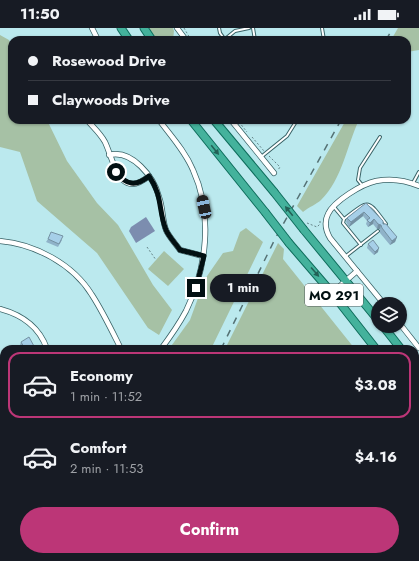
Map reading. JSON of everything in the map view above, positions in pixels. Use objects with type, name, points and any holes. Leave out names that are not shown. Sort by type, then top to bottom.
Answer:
[{"type":"highway","name":"MO 291","points":[[193,124],[373,345]]},
{"type":"highway","name":"MO 291","points":[[217,124],[371,311]]},
{"type":"highway","points":[[388,333],[398,345]]},
{"type":"street","points":[[91,124],[103,138],[116,172],[125,182],[138,184],[149,176]]},
{"type":"street","points":[[162,124],[184,153],[193,170],[201,193],[205,225],[204,256],[193,296],[185,313],[164,345]]},
{"type":"street","points":[[235,124],[263,155],[274,173]]},
{"type":"street","points":[[109,155],[126,155],[149,176],[158,191],[166,230],[180,250],[204,256]]},
{"type":"street","points":[[378,297],[330,238],[326,230],[327,214],[352,192],[375,182],[388,180],[413,183],[419,186]]},
{"type":"street","points":[[0,241],[35,249],[49,256],[73,273],[92,294],[119,345]]},
{"type":"street","points":[[332,293],[357,271]]},
{"type":"street","points":[[0,309],[12,312],[31,323],[40,334],[45,345]]},
{"type":"street","points":[[407,333],[417,345]]},
{"type":"lane","points":[[230,36],[236,31],[249,28]]},
{"type":"lane","points":[[263,155],[287,136],[294,124]]},
{"type":"lane","points":[[363,186],[358,180],[360,168],[380,137]]},
{"type":"lane","points":[[413,183],[419,172]]},
{"type":"lane","points":[[344,219],[363,204],[372,205],[386,224],[383,227]]},
{"type":"lane","points":[[334,207],[344,219],[343,222],[361,245]]},
{"type":"lane","points":[[346,257],[378,231]]},
{"type":"path","points":[[240,124],[247,132]]},
{"type":"path","points":[[252,138],[263,155],[272,157],[280,167],[274,173]]},
{"type":"path","points":[[303,220],[317,226],[320,224],[320,219]]},
{"type":"path","points":[[147,247],[156,260]]},
{"type":"green space","points":[[149,28],[173,28],[173,36],[154,36]]},
{"type":"green space","points":[[398,28],[419,28],[419,50],[411,51],[411,36],[393,36]]},
{"type":"green space","points":[[0,35],[8,39],[8,124],[49,124],[67,161],[97,203],[118,225],[153,285],[172,310],[159,335],[148,328],[97,253],[37,201],[20,152],[0,147]]},
{"type":"green space","points":[[344,124],[357,124],[339,172],[328,192],[321,200],[303,212],[297,206]]},
{"type":"green space","points":[[246,228],[263,242],[213,345],[172,345],[190,320],[205,279],[223,253],[233,251],[240,232]]},
{"type":"green space","points":[[278,243],[284,249],[283,259],[352,345],[227,345]]},
{"type":"green space","points":[[164,251],[184,269],[168,286],[148,269]]},
{"type":"water","points":[[146,217],[155,231],[136,243],[129,231],[131,227]]},
{"type":"building","points":[[366,203],[383,221],[383,224],[386,224],[397,237],[392,241],[381,225],[374,219],[370,223],[367,220],[370,218],[364,212],[351,222],[347,218]]},
{"type":"building","points":[[51,232],[63,236],[59,244],[48,239]]},
{"type":"building","points":[[373,240],[379,248],[375,252],[368,244]]},
{"type":"building","points":[[29,337],[33,345],[23,345],[21,342]]},
{"type":"railway","points":[[388,36],[393,28]]},
{"type":"railway","points":[[223,345],[275,239],[339,124]]},
{"type":"route","points":[[116,172],[125,182],[130,184],[138,184],[149,176],[154,183],[160,198],[166,230],[180,250],[184,253],[204,256],[196,288]]}]
